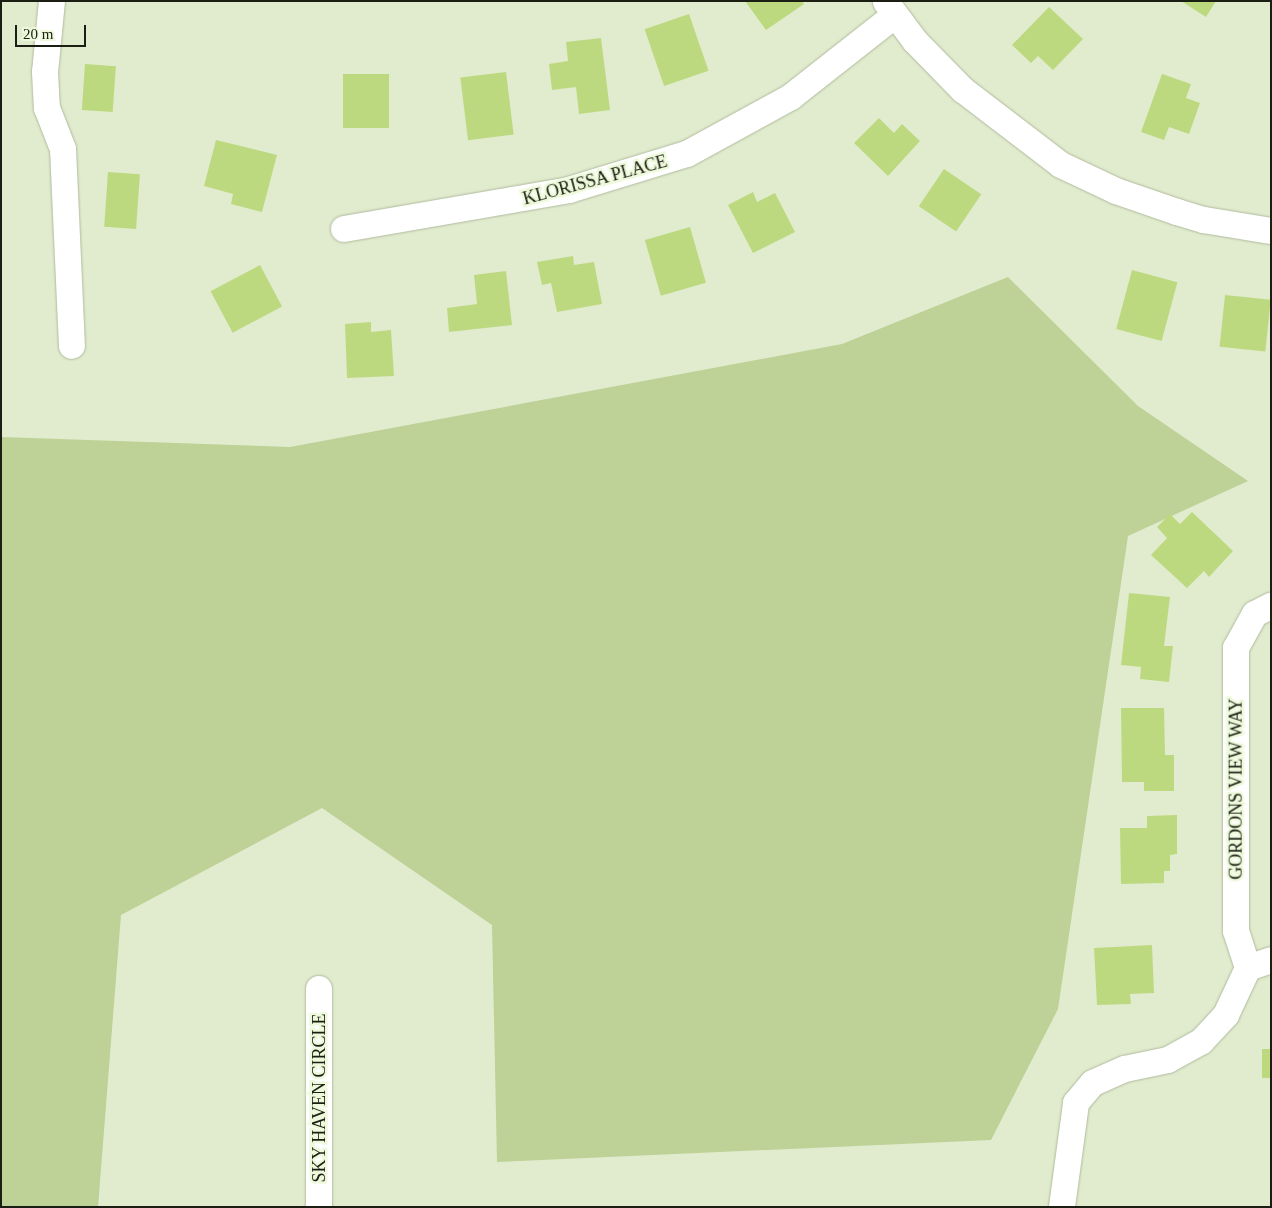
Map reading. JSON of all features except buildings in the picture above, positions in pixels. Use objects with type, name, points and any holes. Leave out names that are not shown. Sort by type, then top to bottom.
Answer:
[{"type":"street","points":[[52,1],[45,72],[46,99],[63,149],[72,346]]},
{"type":"street","points":[[890,9],[963,90],[1061,165],[1116,191],[1170,210],[1204,220],[1271,231]]},
{"type":"street","name":"KLORISSA PLACE","points":[[344,229],[569,190],[687,154],[791,96],[890,9]]},
{"type":"street","name":"GORDONS VIEW WAY","points":[[1259,964],[1236,931],[1236,648],[1263,610]]},
{"type":"street","points":[[1062,1207],[1076,1103],[1093,1083],[1125,1069],[1168,1060],[1201,1042],[1226,1015],[1259,964]]},
{"type":"street","name":"SKY HAVEN CIRCLE","points":[[319,989],[319,1207]]},
{"type":"green space","points":[[1008,277],[1138,406],[1248,481],[1128,536],[1058,1009],[991,1140],[497,1162],[492,925],[322,808],[121,915],[98,1207],[1,1207],[1,437],[290,447],[842,344]]}]
